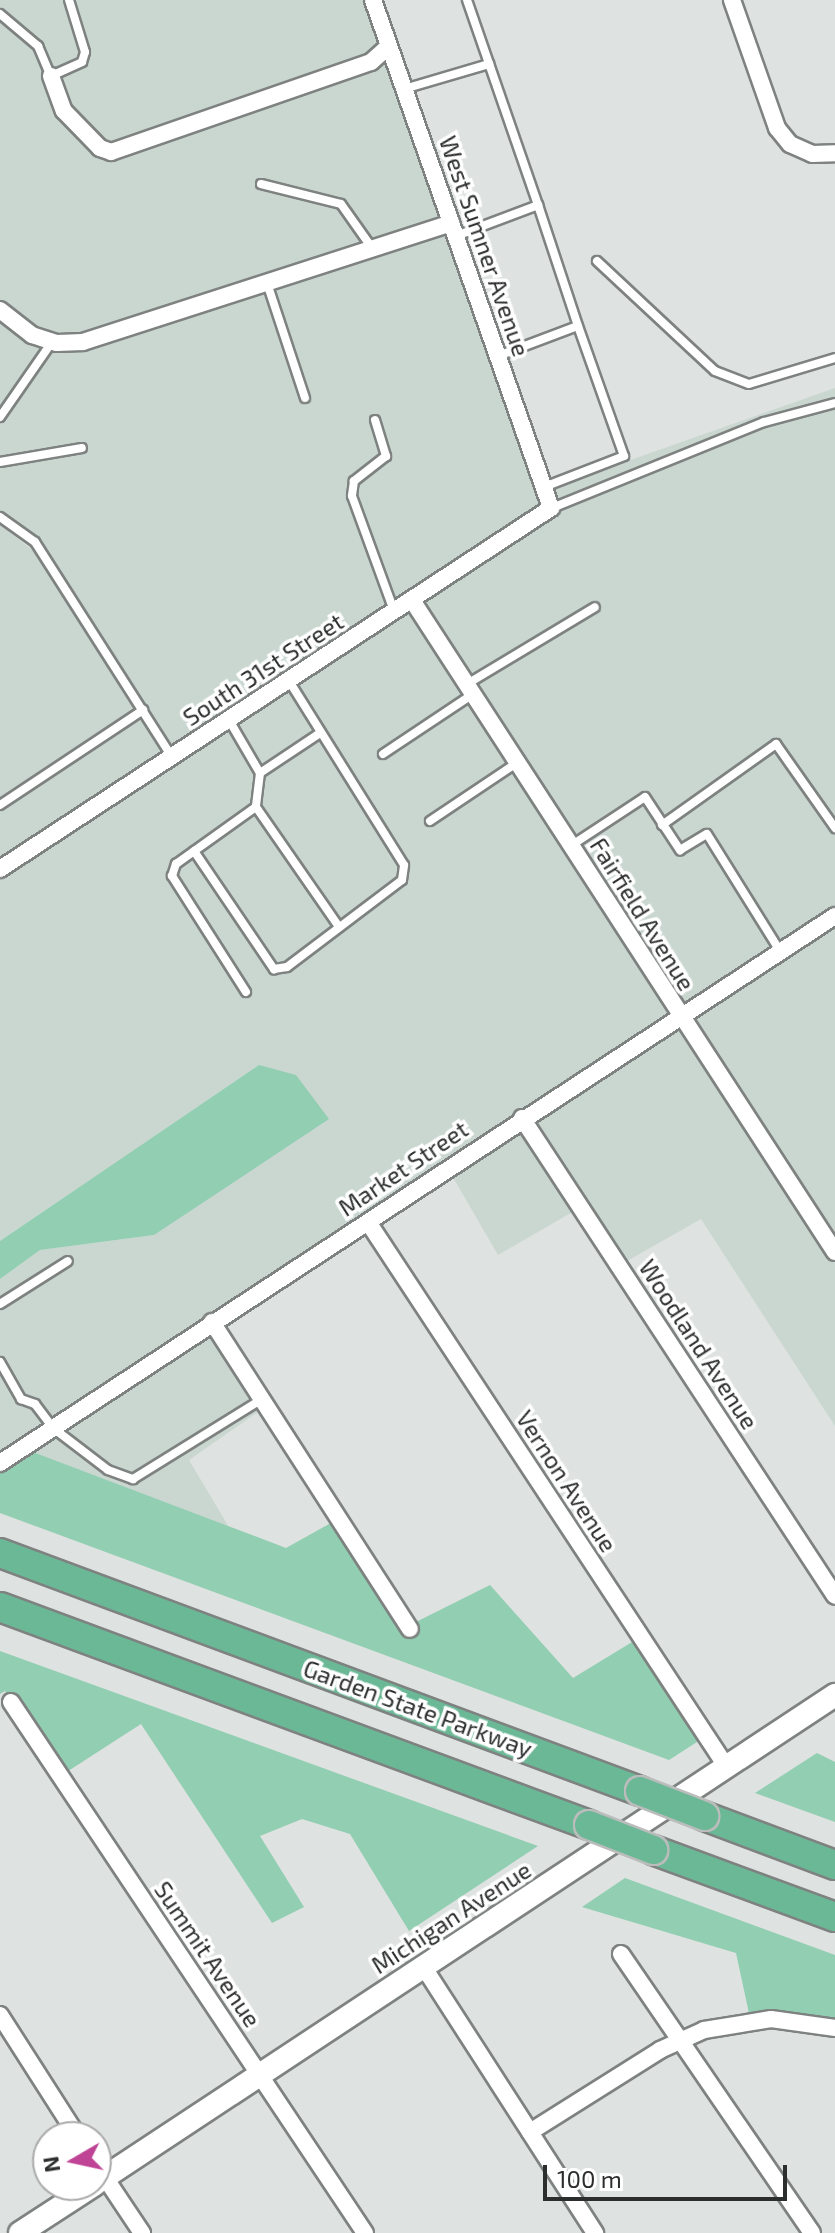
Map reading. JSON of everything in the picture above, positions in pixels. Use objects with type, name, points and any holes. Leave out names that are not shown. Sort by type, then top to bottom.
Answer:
[{"type":"highway","name":"Garden State Parkway","points":[[0,1553],[835,1865]]},
{"type":"highway","name":"Garden State Parkway","points":[[0,1607],[835,1917]]},
{"type":"street","name":"West Sumner Avenue","points":[[373,0],[551,508]]},
{"type":"street","points":[[732,0],[777,128],[790,144],[812,154],[835,153]]},
{"type":"street","points":[[51,76],[64,111],[111,152],[371,62],[389,46]]},
{"type":"street","points":[[0,310],[32,335],[52,342],[83,342],[373,249],[454,230]]},
{"type":"street","name":"South 31st Street","points":[[0,869],[551,508]]},
{"type":"street","name":"Fairfield Avenue","points":[[412,600],[572,845],[678,1016],[835,1252]]},
{"type":"street","name":"Market Street","points":[[0,1463],[522,1118],[835,916]]},
{"type":"street","name":"Woodland Avenue","points":[[522,1118],[835,1596]]},
{"type":"street","name":"Vernon Avenue","points":[[368,1222],[726,1766]]},
{"type":"street","points":[[212,1322],[410,1629]]},
{"type":"street","name":"Michigan Avenue","points":[[112,2169],[260,2075],[835,1695]]},
{"type":"street","name":"Summit Avenue","points":[[11,1702],[365,2233]]},
{"type":"street","points":[[621,1954],[812,2233]]},
{"type":"street","points":[[423,1966],[595,2233]]},
{"type":"street","points":[[0,2015],[68,2121]]},
{"type":"street","points":[[530,2132],[679,2040],[748,2020],[794,2020],[835,2028]]},
{"type":"street","points":[[112,2196],[142,2233]]},
{"type":"street","name":"Michigan Avenue","points":[[20,2233],[65,2201]]},
{"type":"lane","points":[[0,14],[38,46],[51,76],[82,62],[85,52],[69,0]]},
{"type":"lane","points":[[467,0],[624,456],[544,488]]},
{"type":"lane","points":[[404,89],[489,64]]},
{"type":"lane","points":[[261,184],[341,204],[373,249]]},
{"type":"lane","points":[[454,230],[538,205]]},
{"type":"lane","points":[[597,261],[715,371],[749,384],[835,358]]},
{"type":"lane","points":[[267,283],[305,398]]},
{"type":"lane","points":[[498,356],[578,326]]},
{"type":"lane","points":[[0,417],[52,342]]},
{"type":"lane","points":[[551,508],[764,422],[835,403]]},
{"type":"lane","points":[[375,420],[386,456],[354,481],[352,496],[394,612]]},
{"type":"lane","points":[[0,462],[82,448]]},
{"type":"lane","points":[[0,517],[35,542],[173,757]]},
{"type":"lane","points":[[383,754],[471,689],[595,607]]},
{"type":"lane","points":[[194,851],[274,969],[287,967],[402,880],[404,865],[289,681]]},
{"type":"lane","points":[[0,805],[143,710]]},
{"type":"lane","points":[[229,720],[260,773],[256,807],[339,927]]},
{"type":"lane","points":[[260,773],[320,733]]},
{"type":"lane","points":[[662,825],[776,744],[835,828]]},
{"type":"lane","points":[[430,821],[518,762]]},
{"type":"lane","points":[[572,845],[645,797],[680,850],[707,834],[780,951]]},
{"type":"lane","points":[[246,992],[172,876],[176,864],[256,807]]},
{"type":"lane","points":[[0,1304],[68,1261]]},
{"type":"lane","points":[[0,1362],[21,1399],[35,1404],[53,1428],[108,1470],[133,1479],[262,1399]]},
{"type":"shaded area","points":[[0,0],[364,0],[537,493],[835,388],[835,1426],[701,1219],[620,1265],[581,1207],[498,1255],[447,1167],[211,1321],[268,1405],[189,1460],[230,1529],[17,1446],[0,1451],[0,1279],[40,1250],[154,1235],[259,1065],[0,1241],[0,525],[41,557],[30,535],[0,513]]},
{"type":"green space","points":[[259,1065],[296,1075],[329,1119],[154,1235],[40,1250],[0,1279],[0,1241]]},
{"type":"green space","points":[[17,1446],[286,1548],[338,1519],[416,1622],[490,1585],[573,1678],[642,1636],[711,1733],[669,1760],[0,1513],[0,1451]]},
{"type":"green space","points":[[0,1651],[538,1846],[409,1931],[350,1834],[302,1819],[260,1836],[304,1907],[272,1923],[141,1724],[62,1775],[5,1691],[0,1694]]},
{"type":"green space","points":[[817,1753],[835,1762],[835,1822],[755,1793]]},
{"type":"green space","points":[[625,1878],[835,1955],[835,2027],[750,2018],[736,1953],[582,1907]]}]
